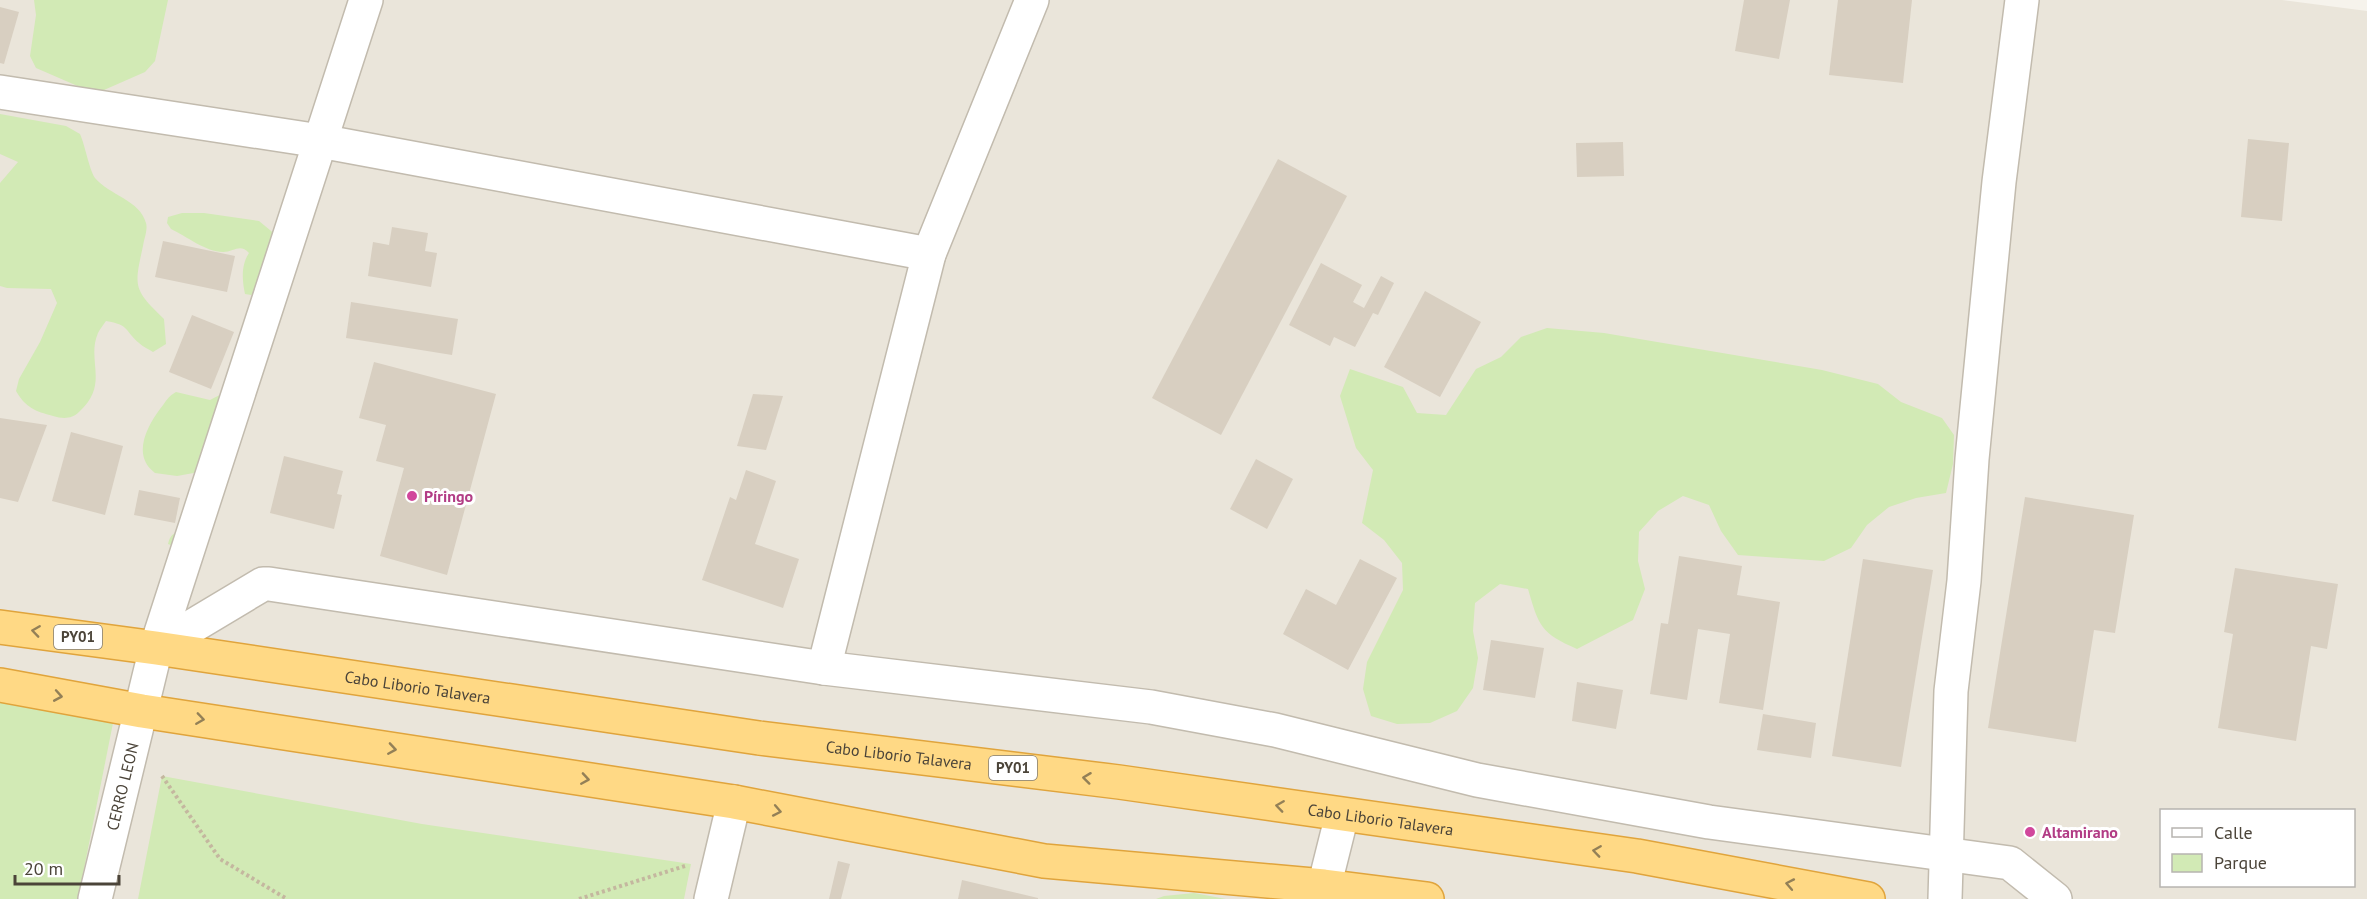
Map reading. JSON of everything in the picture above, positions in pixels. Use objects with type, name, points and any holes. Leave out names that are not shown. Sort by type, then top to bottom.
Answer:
[{"type":"highway","name":"Cabo Liborio Talavera","points":[[0,627],[759,738],[1108,781],[1637,856],[1868,899]]},
{"type":"highway","points":[[0,686],[142,711],[734,802],[1044,861],[1322,892],[1427,899]]},
{"type":"street","name":"CERRO LEON","points":[[95,899],[156,648],[366,0]]},
{"type":"street","points":[[824,668],[929,254],[1032,0]]},
{"type":"street","points":[[1945,899],[1951,691],[1964,581],[1972,459],[1997,193],[2022,0]]},
{"type":"street","points":[[0,92],[320,141],[929,254]]},
{"type":"street","points":[[156,648],[263,584],[824,668],[1151,707],[1275,730],[1478,780],[1709,822],[2010,863],[2055,899]]},
{"type":"street","points":[[711,899],[734,802]]},
{"type":"street","points":[[1322,892],[1342,815]]},
{"type":"path","points":[[162,776],[220,859],[287,899]]},
{"type":"path","points":[[579,899],[691,864]]},
{"type":"shaded area","points":[[0,0],[2282,0],[2367,11],[2367,899],[0,899]]},
{"type":"green space","points":[[34,0],[168,0],[155,61],[145,72],[104,90],[89,91],[36,68],[30,56],[36,15]]},
{"type":"green space","points":[[0,114],[66,126],[80,134],[95,178],[131,203],[143,215],[146,223],[138,270],[138,287],[146,301],[164,319],[166,344],[153,352],[141,344],[123,326],[106,321],[95,343],[96,372],[93,392],[79,412],[70,417],[57,417],[36,410],[27,405],[16,391],[19,379],[40,342],[57,303],[51,289],[0,286],[0,183],[18,162],[0,154]]},
{"type":"green space","points":[[182,213],[204,213],[259,221],[282,240],[266,289],[251,295],[245,294],[243,273],[249,253],[246,250],[240,248],[223,252],[210,249],[171,229],[167,223],[168,217]]},
{"type":"green space","points":[[1547,328],[1604,333],[1822,370],[1878,384],[1901,402],[1942,418],[1954,435],[1953,464],[1946,493],[1916,498],[1889,507],[1867,525],[1851,548],[1824,561],[1738,555],[1721,531],[1709,505],[1683,496],[1658,511],[1639,532],[1638,561],[1645,589],[1633,620],[1577,649],[1556,638],[1543,627],[1535,612],[1528,589],[1500,584],[1475,603],[1473,631],[1478,658],[1473,688],[1457,711],[1430,723],[1397,724],[1371,716],[1363,689],[1367,662],[1403,590],[1402,563],[1384,540],[1362,523],[1373,470],[1356,448],[1340,396],[1350,369],[1403,387],[1417,413],[1446,415],[1476,369],[1501,357],[1521,337]]},
{"type":"green space","points":[[176,392],[210,400],[226,393],[236,396],[208,471],[214,492],[207,518],[195,544],[182,549],[168,544],[173,534],[183,531],[188,526],[199,472],[177,476],[155,473],[148,466],[143,450],[150,425],[167,400]]},
{"type":"green space","points":[[0,699],[114,718],[78,899],[0,899]]},
{"type":"green space","points":[[162,776],[422,824],[691,864],[684,899],[138,899]]},
{"type":"green space","points":[[1194,893],[1226,899],[1156,899],[1164,896]]},
{"type":"building","points":[[1744,0],[1790,0],[1779,59],[1735,51]]},
{"type":"building","points":[[1838,0],[1912,0],[1903,83],[1829,75]]},
{"type":"building","points":[[0,7],[19,12],[4,64],[0,63]]},
{"type":"building","points":[[2248,139],[2289,143],[2282,221],[2241,217]]},
{"type":"building","points":[[1623,142],[1624,176],[1577,177],[1576,143]]},
{"type":"building","points":[[1278,159],[1347,196],[1221,435],[1152,398]]},
{"type":"building","points":[[392,227],[428,233],[425,251],[437,253],[431,287],[368,276],[373,242],[389,245]]},
{"type":"building","points":[[163,241],[235,256],[227,292],[155,277]]},
{"type":"building","points":[[1321,263],[1362,285],[1353,302],[1364,308],[1381,276],[1394,283],[1378,315],[1373,313],[1355,347],[1334,337],[1330,346],[1289,325]]},
{"type":"building","points":[[1425,291],[1481,322],[1440,397],[1384,367]]},
{"type":"building","points":[[351,302],[458,319],[452,355],[346,338]]},
{"type":"building","points":[[192,315],[234,332],[211,389],[169,372]]},
{"type":"building","points":[[374,362],[496,394],[447,575],[380,556],[404,468],[376,461],[386,425],[359,418]]},
{"type":"building","points":[[753,394],[783,396],[766,450],[737,446]]},
{"type":"building","points":[[0,418],[47,425],[18,502],[0,498]]},
{"type":"building","points":[[71,432],[123,446],[105,515],[52,501]]},
{"type":"building","points":[[284,456],[343,471],[337,494],[342,495],[334,529],[270,513]]},
{"type":"building","points":[[1256,459],[1293,479],[1267,529],[1230,509]]},
{"type":"building","points":[[746,470],[776,481],[755,544],[799,559],[783,608],[702,580],[730,497],[736,500]]},
{"type":"building","points":[[139,490],[180,498],[175,523],[134,515]]},
{"type":"building","points":[[2025,497],[2134,515],[2115,633],[2094,630],[2076,742],[1988,728]]},
{"type":"building","points":[[1679,556],[1742,566],[1737,595],[1780,602],[1763,710],[1719,703],[1730,634],[1698,629],[1687,700],[1650,694],[1661,623],[1668,624]]},
{"type":"building","points":[[1360,559],[1397,578],[1348,670],[1283,634],[1306,589],[1336,605]]},
{"type":"building","points":[[1863,559],[1933,570],[1901,767],[1832,756]]},
{"type":"building","points":[[2235,568],[2338,584],[2327,649],[2311,646],[2296,741],[2218,728],[2233,634],[2224,632]]},
{"type":"building","points":[[1491,640],[1544,648],[1535,698],[1483,690]]},
{"type":"building","points":[[1577,682],[1623,690],[1616,729],[1572,721]]},
{"type":"building","points":[[1763,714],[1816,723],[1811,758],[1757,750]]},
{"type":"building","points":[[838,861],[850,864],[841,899],[829,899]]},
{"type":"building","points":[[962,880],[1038,898],[1038,899],[958,899]]},
{"type":"place","name":"Píringo","points":[[412,496]]},
{"type":"place","name":"Altamirano","points":[[2030,832]]}]
